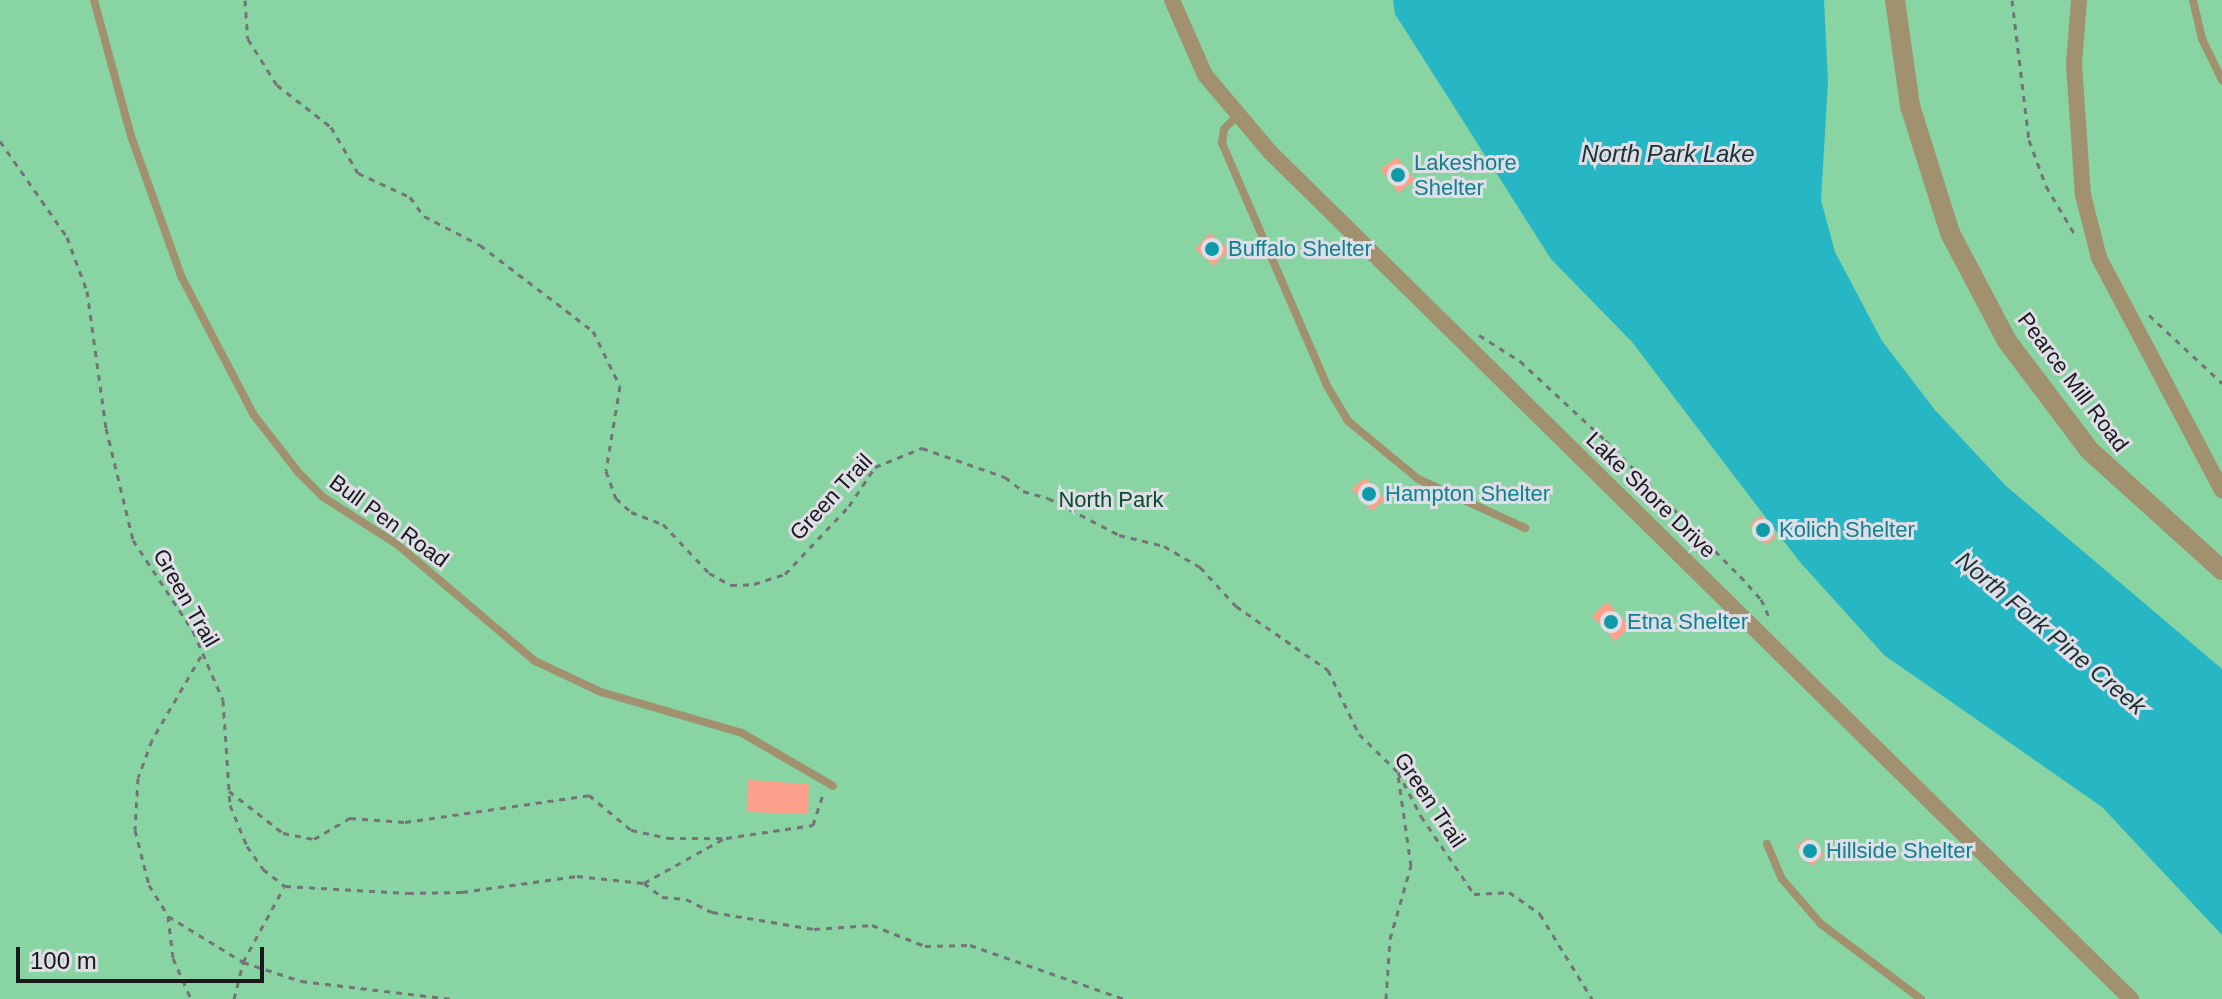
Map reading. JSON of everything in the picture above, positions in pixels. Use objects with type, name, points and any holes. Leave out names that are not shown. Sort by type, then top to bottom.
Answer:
[{"type":"street","name":"Lake Shore Drive","points":[[1172,0],[1192,52],[1237,116],[2131,999]]},
{"type":"street","name":"Pearce Mill Road","points":[[1895,0],[1910,106],[1950,233],[2007,341],[2089,450],[2222,570]]},
{"type":"street","points":[[2079,0],[2074,64],[2083,195],[2099,258],[2222,490]]},
{"type":"lane","name":"Bull Pen Road","points":[[94,0],[131,136],[181,276],[253,414],[299,473],[323,497],[398,545],[535,661],[601,692],[742,733],[830,784]]},
{"type":"lane","points":[[2193,0],[2202,39],[2222,80]]},
{"type":"lane","points":[[1237,116],[1224,129],[1222,143],[1290,304],[1348,421],[1418,479],[1525,528]]},
{"type":"lane","points":[[1767,844],[1782,879],[1821,924],[1921,999]]},
{"type":"path","name":"Green Trail","points":[[245,0],[248,39],[277,85],[331,127],[358,173],[410,197],[424,216],[480,245],[593,331],[620,386],[606,471],[616,498],[631,512],[663,524],[709,573],[731,585],[754,584],[785,574],[849,506],[875,467],[922,448],[939,450],[1119,535],[1164,546],[1200,567],[1236,606],[1328,670],[1359,734],[1398,772],[1421,816],[1474,894],[1509,892],[1540,914],[1592,999]]},
{"type":"path","name":"Green Trail","points":[[0,141],[67,237],[87,291],[106,428],[133,540],[193,631],[223,700],[230,805],[247,846],[263,869],[285,886]]},
{"type":"path","points":[[191,999],[173,958],[168,916],[149,885],[135,830],[138,778],[152,740],[202,655]]},
{"type":"path","points":[[1386,999],[1390,939],[1411,866],[1398,772]]},
{"type":"path","points":[[229,791],[283,833],[314,839],[350,818],[405,822],[589,795],[631,830],[668,838],[726,838],[813,825],[830,784]]},
{"type":"path","points":[[644,883],[726,838]]},
{"type":"path","points":[[234,999],[243,962],[285,886],[408,893],[462,892],[577,876],[644,883],[662,897],[686,899],[712,912],[814,929],[872,925],[925,946],[970,945],[1124,999]]},
{"type":"path","points":[[168,916],[243,962],[301,981],[452,999]]},
{"type":"green space","name":"North Park","points":[[0,0],[2222,0],[2222,999],[0,999]]},
{"type":"water","name":"North Park Lake","points":[[1393,0],[1824,0],[1828,82],[1821,200],[1835,252],[1882,341],[1935,410],[2006,486],[2222,669],[2222,935],[2102,807],[1884,655],[1799,561],[1632,342],[1551,259],[1395,14]]},
{"type":"building","name":"Lakeshore Shelter","points":[[1397,157],[1415,180],[1398,193],[1381,169]]},
{"type":"building","name":"Buffalo Shelter","points":[[1210,233],[1229,250],[1214,266],[1195,249]]},
{"type":"building","name":"Hampton Shelter","points":[[1365,478],[1385,499],[1372,511],[1352,489]]},
{"type":"building","name":"Kolich Shelter","points":[[1761,515],[1776,537],[1765,545],[1750,524]]},
{"type":"building","name":"Etna Shelter","points":[[1607,602],[1630,627],[1615,641],[1592,616]]},
{"type":"building","points":[[748,780],[809,784],[808,814],[747,812]]},
{"type":"building","name":"Hillside Shelter","points":[[1808,837],[1824,855],[1812,866],[1796,847]]},
{"type":"place","name":"Lakeshore Shelter","points":[[1398,175]]},
{"type":"place","name":"Buffalo Shelter","points":[[1212,249]]},
{"type":"place","name":"Hampton Shelter","points":[[1369,494]]},
{"type":"place","name":"Kolich Shelter","points":[[1763,530]]},
{"type":"place","name":"Etna Shelter","points":[[1611,622]]},
{"type":"place","name":"Hillside Shelter","points":[[1810,851]]},
{"type":"water label","name":"North Fork Pine Creek","points":[[2051,633]]}]
